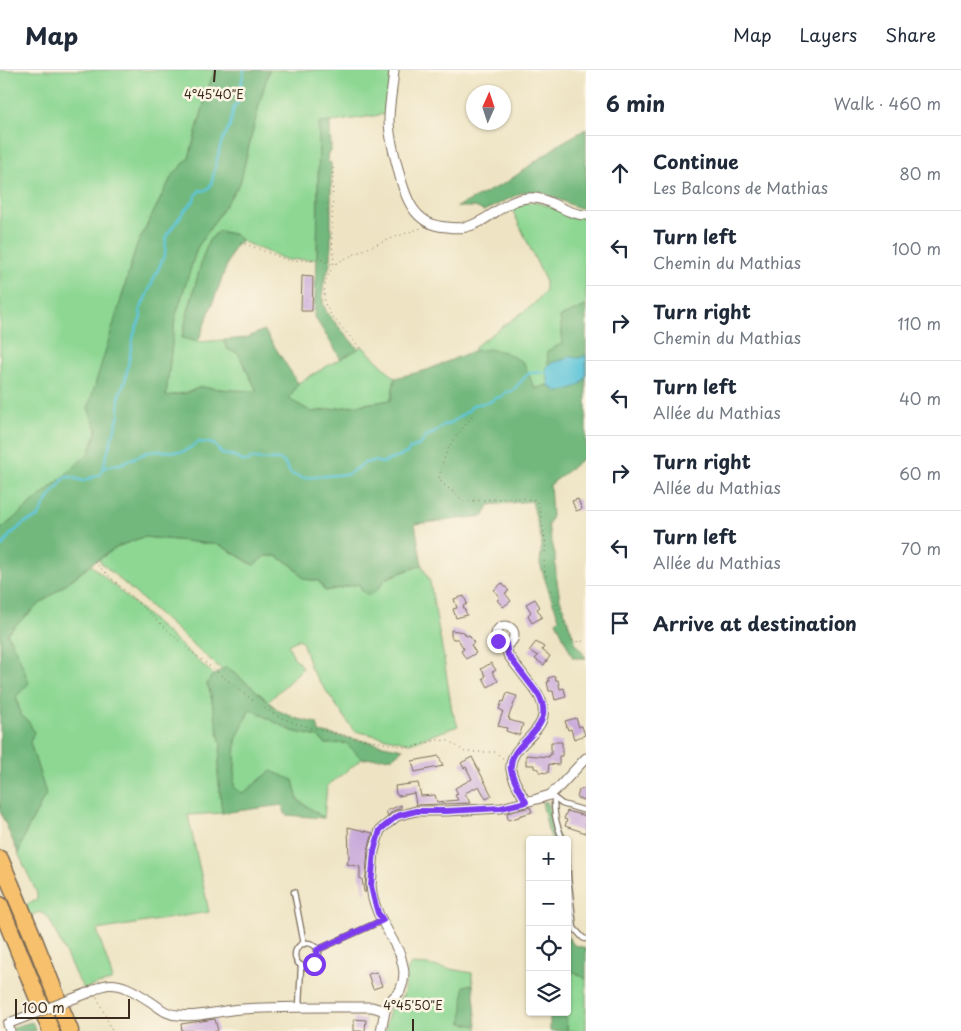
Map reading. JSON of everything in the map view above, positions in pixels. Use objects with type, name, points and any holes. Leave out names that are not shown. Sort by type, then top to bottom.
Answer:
[{"type":"highway","points":[[0,859],[70,1031]]},
{"type":"highway","points":[[0,905],[51,1031]]},
{"type":"street","points":[[394,70],[389,117],[389,129],[394,153],[407,199],[412,208],[430,224],[440,227],[466,227],[478,222],[507,204],[526,198],[544,200],[567,210],[586,215]]},
{"type":"street","points":[[506,644],[508,655],[538,694],[543,707],[542,721],[539,727],[511,760],[514,780],[526,802]]},
{"type":"street","points":[[381,1031],[388,1003],[400,991],[404,973],[400,954],[378,913],[371,886],[374,851],[380,830],[397,816],[416,811],[501,808],[552,796],[586,758]]},
{"type":"street","points":[[11,1026],[102,986],[112,984],[124,987],[165,1012],[176,1015],[197,1016],[240,1009],[299,1007],[372,1007],[385,1011]]},
{"type":"lane","points":[[552,796],[562,804],[586,811]]},
{"type":"lane","points":[[552,796],[556,825],[561,836]]},
{"type":"lane","points":[[568,881],[574,928],[586,939]]},
{"type":"lane","points":[[294,892],[304,944]]},
{"type":"lane","points":[[317,950],[383,920]]},
{"type":"lane","points":[[299,1007],[300,965],[295,955],[298,948],[304,944],[312,945],[317,950],[318,958],[314,964],[308,966],[300,965]]},
{"type":"path","points":[[333,165],[332,240],[334,265]]},
{"type":"path","points":[[360,348],[330,312],[326,304],[326,280],[334,265],[374,245],[430,224]]},
{"type":"path","points":[[240,242],[290,261],[320,259],[334,265]]},
{"type":"path","points":[[476,412],[457,434],[443,458],[439,478],[442,483],[464,501],[509,498],[536,500],[539,506],[546,544],[544,561],[548,582],[572,640],[579,642],[586,640]]},
{"type":"path","points":[[94,562],[188,649],[256,703],[279,717],[298,724],[346,736],[405,746],[413,747],[438,740],[449,741],[465,752],[495,752],[511,763]]},
{"type":"path","points":[[91,991],[112,1031]]},
{"type":"green space","points":[[0,70],[215,70],[189,158],[172,176],[136,247],[122,296],[97,430],[90,451],[70,471],[0,530]]},
{"type":"green space","points":[[215,70],[269,70],[240,183],[197,248],[175,318],[166,396],[186,393],[201,387],[257,391],[238,353],[228,350],[223,340],[246,338],[264,330],[298,383],[289,399],[312,412],[391,400],[395,378],[427,370],[473,351],[489,349],[505,352],[523,362],[535,389],[550,384],[547,351],[563,343],[560,317],[586,306],[586,456],[550,485],[552,516],[548,526],[555,554],[560,599],[576,644],[586,658],[573,658],[556,621],[559,618],[540,564],[542,542],[532,501],[489,505],[484,516],[415,524],[422,565],[389,577],[377,590],[368,595],[362,591],[359,584],[325,591],[319,581],[304,579],[293,566],[277,556],[265,556],[254,565],[220,545],[143,537],[119,546],[94,562],[36,607],[7,633],[29,683],[16,697],[21,715],[29,722],[34,732],[30,742],[46,794],[26,832],[18,853],[0,811],[0,530],[70,471],[90,451],[97,430],[88,408],[136,247],[172,176],[189,158]]},
{"type":"green space","points":[[269,70],[392,70],[387,114],[319,124],[317,259],[287,260],[241,241],[237,235],[219,231],[209,240],[182,338],[198,342],[223,340],[228,350],[238,353],[257,391],[201,387],[186,393],[166,396],[175,318],[197,248],[240,183]]},
{"type":"green space","points":[[330,122],[331,152],[327,154],[328,162],[331,163],[331,258],[323,286],[323,304],[327,313],[358,349],[341,359],[314,316],[317,259],[319,123]]},
{"type":"green space","points":[[586,129],[586,208],[578,208],[542,192],[523,192],[484,211],[475,207],[457,207],[507,182],[561,143]]},
{"type":"green space","points":[[527,202],[539,203],[586,218],[586,306],[560,317],[563,343],[550,384],[535,389],[523,362],[473,351],[478,344],[533,305],[545,291],[545,280],[512,209]]},
{"type":"green space","points":[[219,231],[237,235],[241,241],[233,249],[198,342],[182,338],[202,260],[209,240]]},
{"type":"green space","points":[[362,346],[395,378],[391,400],[312,412],[288,399],[298,383]]},
{"type":"green space","points":[[143,537],[220,545],[253,565],[265,556],[277,556],[293,566],[304,579],[319,581],[325,591],[359,584],[380,587],[385,579],[422,565],[430,582],[452,711],[458,726],[410,743],[354,731],[311,669],[302,641],[299,639],[288,645],[294,657],[303,668],[268,702],[252,687],[226,668],[222,670],[98,560],[119,546]]},
{"type":"green space","points":[[91,565],[214,675],[207,684],[221,745],[218,772],[222,813],[188,815],[209,912],[97,930],[112,976],[111,981],[84,989],[49,918],[40,912],[0,928],[0,916],[37,900],[37,893],[18,853],[26,832],[46,794],[29,741],[29,722],[21,715],[16,697],[20,659],[7,633],[36,607]]},
{"type":"green space","points":[[226,667],[279,711],[298,719],[317,723],[319,732],[403,749],[393,757],[362,759],[346,743],[326,744],[318,737],[292,731],[250,709],[236,740],[234,788],[243,793],[271,771],[293,780],[298,800],[324,818],[286,815],[282,805],[222,813],[218,772],[221,745],[207,684],[211,677]]},
{"type":"green space","points":[[250,709],[292,731],[318,737],[326,744],[346,743],[362,759],[327,786],[324,818],[298,800],[242,793],[234,788],[236,740]]},
{"type":"green space","points":[[542,802],[547,802],[549,805],[558,836],[550,836]]},
{"type":"green space","points":[[571,941],[574,945],[586,948],[586,979],[571,970]]},
{"type":"green space","points":[[411,964],[472,973],[473,984],[468,985],[462,1023],[477,1026],[477,1031],[385,1031],[390,1008],[403,996],[407,971]]},
{"type":"green space","points":[[571,970],[586,979],[586,1031],[568,1031],[565,1016],[571,1016]]},
{"type":"green space","points":[[473,984],[477,1026],[462,1023],[464,986]]},
{"type":"green space","points":[[550,1016],[565,1016],[568,1031],[550,1031]]},
{"type":"green space","points":[[32,1022],[36,1031],[14,1031],[13,1027]]},
{"type":"water","points":[[586,355],[586,376],[582,383],[558,392],[549,386],[546,367],[570,356],[578,358]]},
{"type":"building","points":[[302,276],[313,277],[312,311],[301,311]]},
{"type":"building","points":[[578,499],[582,509],[576,511],[572,501]]},
{"type":"building","points":[[502,583],[509,591],[505,593],[511,601],[503,607],[497,600],[500,598],[494,590]]},
{"type":"building","points":[[464,596],[467,604],[463,606],[467,615],[456,618],[453,609],[457,608],[454,599]]},
{"type":"building","points":[[535,599],[540,607],[537,609],[542,617],[532,623],[528,615],[531,612],[526,604]]},
{"type":"building","points":[[451,630],[464,632],[466,636],[469,635],[474,643],[471,645],[476,653],[466,659],[461,651],[464,649],[458,639],[453,639]]},
{"type":"building","points":[[536,642],[544,647],[542,650],[550,656],[544,665],[535,659],[538,656],[529,651]]},
{"type":"building","points":[[491,663],[496,670],[492,672],[498,681],[488,687],[483,678],[486,676],[481,669]]},
{"type":"building","points":[[555,676],[560,689],[564,688],[566,697],[555,700],[553,691],[549,691],[547,682],[549,682],[548,678]]},
{"type":"building","points":[[507,693],[517,696],[508,718],[523,724],[518,735],[506,731],[507,728],[498,726],[503,711],[499,709]]},
{"type":"building","points":[[576,718],[579,727],[582,726],[585,735],[574,739],[571,729],[568,730],[565,721]]},
{"type":"building","points":[[551,742],[562,742],[562,756],[559,756],[559,765],[549,764],[548,773],[539,772],[539,769],[534,768],[534,765],[526,765],[526,755],[549,757],[551,755]]},
{"type":"building","points":[[439,756],[443,766],[415,772],[412,761]]},
{"type":"building","points":[[472,757],[492,796],[486,799],[479,786],[465,793],[470,803],[416,805],[414,793],[399,796],[396,794],[395,786],[418,783],[421,796],[435,795],[437,802],[458,800],[455,795],[458,794],[455,788],[472,779],[466,767],[464,768],[461,763]]},
{"type":"building","points":[[579,790],[586,790],[586,801],[577,798]]},
{"type":"building","points":[[401,805],[401,808],[393,811],[388,816],[386,811]]},
{"type":"building","points":[[530,807],[532,812],[508,820],[507,813]]},
{"type":"building","points":[[567,811],[586,816],[586,833],[565,826],[567,820],[564,819]]},
{"type":"building","points":[[348,827],[373,833],[368,850],[366,892],[364,892],[362,879],[360,879],[360,867],[347,864],[349,858]]},
{"type":"building","points":[[377,972],[382,986],[373,989],[368,974]]},
{"type":"building","points":[[215,1019],[218,1031],[182,1031],[181,1024]]},
{"type":"building","points":[[354,1019],[366,1020],[365,1031],[354,1031]]},
{"type":"waterway","points":[[0,549],[10,535],[24,523],[38,517],[65,477],[83,481],[101,474],[119,415],[119,395],[125,381],[134,334],[141,317],[140,310],[165,254],[166,236],[193,202],[200,190],[203,191],[209,188],[221,143],[230,125],[234,107],[238,102],[244,70]]},
{"type":"waterway","points":[[104,468],[120,464],[148,452],[183,452],[199,442],[215,445],[222,454],[234,456],[242,461],[249,461],[251,458],[281,460],[291,474],[303,478],[348,474],[365,463],[374,461],[382,463],[407,453],[410,449],[421,444],[426,436],[434,433],[445,424],[448,425],[473,405],[490,402],[495,398],[501,397],[506,392],[512,391],[529,373],[548,372]]},
{"type":"route","points":[[314,964],[318,958],[317,950],[383,920],[378,913],[371,886],[374,851],[380,830],[397,816],[416,811],[501,808],[526,802],[514,780],[511,760],[539,727],[542,721],[543,707],[538,694],[508,655],[506,644],[498,641]]}]
